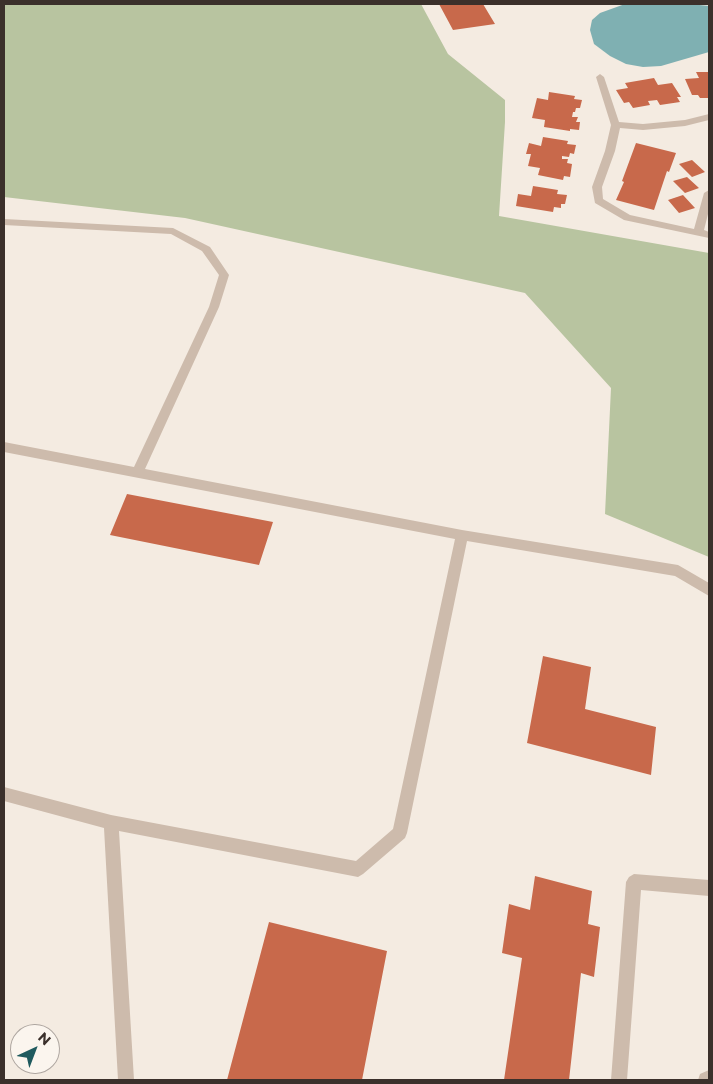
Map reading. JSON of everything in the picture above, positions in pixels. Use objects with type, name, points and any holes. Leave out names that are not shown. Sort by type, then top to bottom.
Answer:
[{"type":"street","points":[[600,76],[616,125],[597,187],[598,201],[627,218],[709,235]]},
{"type":"street","points":[[616,125],[642,127],[685,123],[709,117]]},
{"type":"street","points":[[698,233],[709,193]]},
{"type":"street","points":[[4,222],[173,232],[206,249],[224,276],[214,307],[137,474]]},
{"type":"street","points":[[4,447],[462,535],[678,572],[709,590]]},
{"type":"street","points":[[4,794],[111,822],[358,869],[400,833],[462,535]]},
{"type":"street","points":[[111,822],[126,1080]]},
{"type":"street","points":[[619,1080],[634,882],[709,888]]},
{"type":"green space","points":[[4,4],[421,4],[448,54],[505,100],[499,216],[709,253],[709,557],[605,514],[611,388],[525,293],[185,218],[4,197]]},
{"type":"water","points":[[625,4],[690,4],[709,6],[709,52],[661,66],[643,67],[626,64],[610,56],[594,44],[590,30],[592,20],[600,13]]},
{"type":"building","points":[[439,4],[483,4],[495,24],[453,30]]},
{"type":"building","points":[[696,72],[709,72],[709,98],[700,98],[698,95],[692,95],[685,79],[699,78]]},
{"type":"building","points":[[654,78],[658,85],[672,83],[681,97],[677,97],[680,102],[660,105],[657,100],[648,101],[650,105],[633,108],[629,102],[624,103],[616,90],[628,88],[625,83]]},
{"type":"building","points":[[549,92],[575,96],[574,99],[582,100],[580,108],[576,108],[572,117],[578,117],[576,122],[580,122],[579,130],[570,129],[570,131],[544,127],[545,120],[532,118],[537,98],[548,100]]},
{"type":"building","points":[[543,137],[568,141],[567,144],[576,145],[574,154],[570,153],[569,157],[562,156],[562,159],[568,159],[567,163],[572,164],[570,177],[564,176],[563,180],[538,175],[540,168],[528,166],[531,154],[526,154],[529,143],[541,146]]},
{"type":"building","points":[[636,143],[676,153],[669,172],[667,171],[654,210],[616,200],[624,182],[622,181]]},
{"type":"building","points":[[692,160],[705,172],[692,177],[679,164]]},
{"type":"building","points":[[687,177],[699,188],[685,193],[673,181]]},
{"type":"building","points":[[533,186],[558,190],[557,194],[567,195],[565,204],[561,204],[561,208],[554,207],[553,212],[516,206],[518,194],[531,196]]},
{"type":"building","points":[[683,195],[695,208],[679,213],[668,200]]},
{"type":"building","points":[[127,494],[273,522],[259,565],[110,535]]},
{"type":"building","points":[[543,656],[591,667],[585,709],[656,727],[651,775],[527,743]]},
{"type":"building","points":[[535,876],[592,891],[588,924],[600,927],[594,977],[581,973],[569,1080],[504,1080],[522,958],[502,953],[509,904],[530,910]]},
{"type":"building","points":[[269,922],[387,951],[362,1080],[227,1080]]}]
